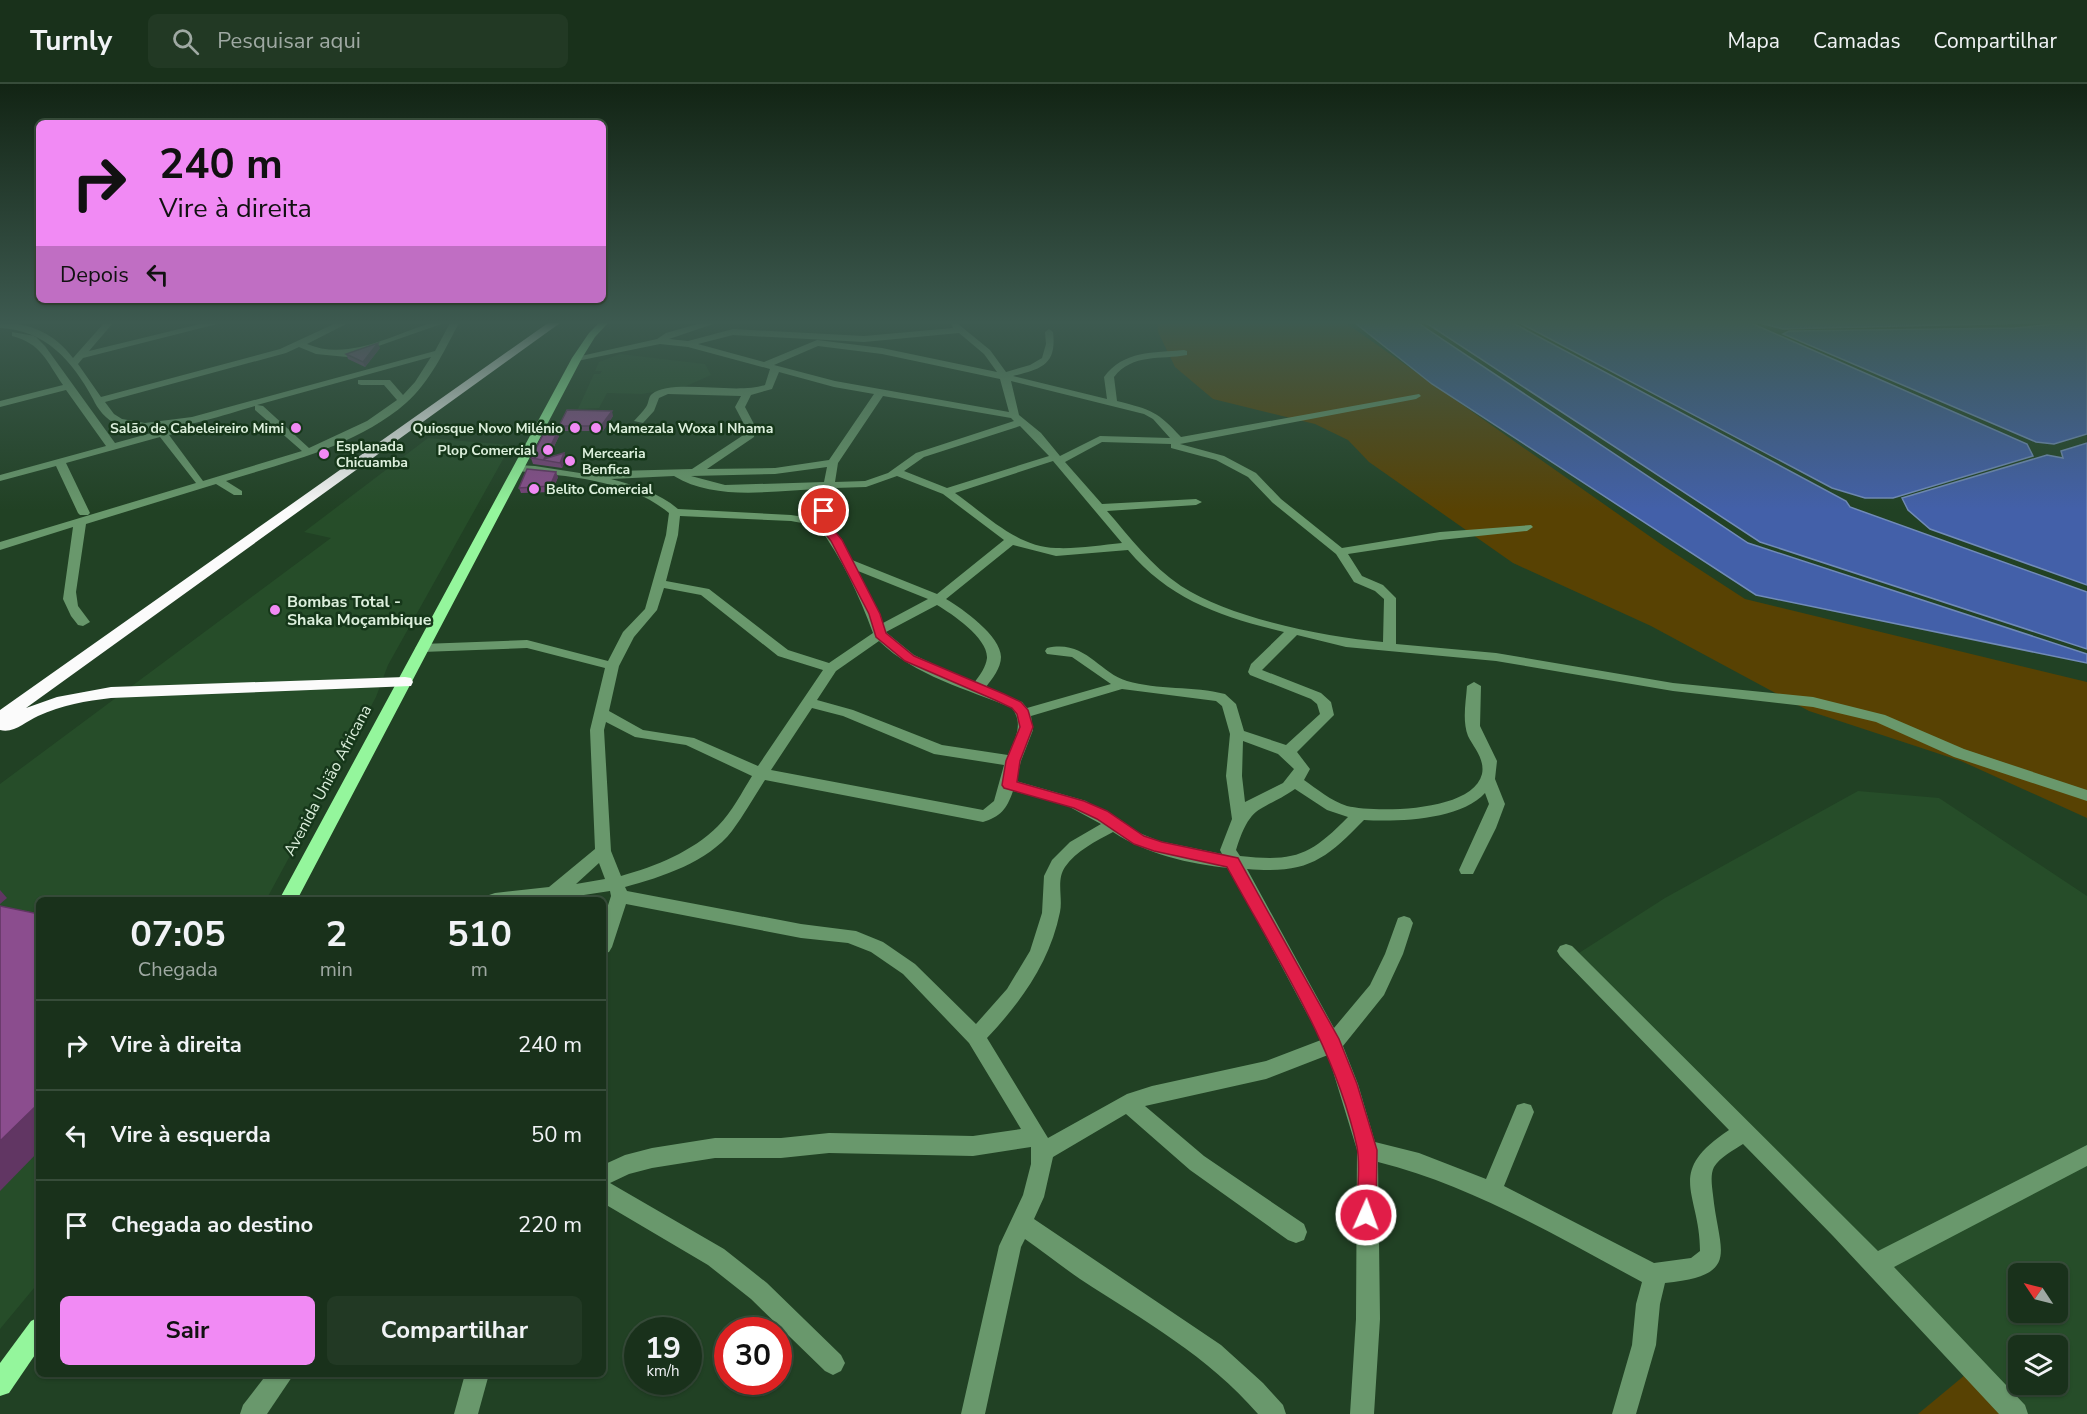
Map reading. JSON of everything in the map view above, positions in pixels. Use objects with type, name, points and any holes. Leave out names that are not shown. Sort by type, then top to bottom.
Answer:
[{"type":"highway","points":[[0,704],[453,385]]},
{"type":"highway","points":[[0,718],[468,385]]},
{"type":"highway","points":[[0,730],[56,701],[86,693],[405,682]]},
{"type":"main road","name":"Avenida União Africana","points":[[290,897],[562,385]]},
{"type":"main road","points":[[0,1384],[36,1333]]},
{"type":"street","points":[[90,385],[110,416],[118,422],[145,426],[178,423],[318,385]]},
{"type":"street","points":[[98,400],[155,385]]},
{"type":"street","points":[[0,478],[344,385]]},
{"type":"street","points":[[390,385],[403,401]]},
{"type":"street","points":[[0,538],[219,481],[309,452],[376,419],[403,401],[417,385]]},
{"type":"street","points":[[639,421],[649,411],[655,397],[659,394],[678,391],[747,394],[769,385]]},
{"type":"street","points":[[843,385],[879,394],[1018,419]]},
{"type":"street","points":[[1008,385],[1018,419],[1057,459],[1128,546],[1177,589],[1207,604],[1248,619],[1346,643],[1507,658],[1673,687],[1746,692],[1813,702],[1880,718],[1959,753],[2087,796]]},
{"type":"street","points":[[1041,385],[1154,414],[1179,441]]},
{"type":"street","points":[[1110,385],[1112,403]]},
{"type":"street","points":[[0,404],[70,386],[113,447]]},
{"type":"street","points":[[692,474],[750,435],[750,426],[740,407],[747,394]]},
{"type":"street","points":[[822,523],[833,463],[879,394]]},
{"type":"street","points":[[1160,443],[1416,396]]},
{"type":"street","points":[[260,408],[304,448]]},
{"type":"street","points":[[679,475],[699,483],[725,488],[827,487],[867,484],[896,472],[920,455],[1018,419]]},
{"type":"street","points":[[94,423],[130,430],[180,428]]},
{"type":"street","points":[[162,433],[198,480]]},
{"type":"street","points":[[947,492],[1057,459],[1100,440],[1133,439],[1160,443],[1220,458],[1252,475],[1277,501],[1340,552],[1358,579],[1379,588],[1389,598],[1392,607],[1389,647]]},
{"type":"street","points":[[0,546],[198,480],[304,448],[327,444]]},
{"type":"street","points":[[59,461],[82,517],[68,597],[76,615],[83,622]]},
{"type":"street","points":[[599,480],[616,474],[679,475],[806,469],[833,463]]},
{"type":"street","points":[[518,468],[599,480],[667,503],[675,512],[791,518],[822,523],[836,540],[874,614],[880,632],[909,658],[1017,705],[1024,713],[1027,727],[1013,761],[1009,785],[996,808],[989,815],[983,816],[762,774],[689,741],[640,734],[601,713]]},
{"type":"street","points":[[896,472],[947,492],[1012,540],[1037,549],[1056,552],[1128,546]]},
{"type":"street","points":[[219,481],[238,494]]},
{"type":"street","points":[[1098,508],[1196,502]]},
{"type":"street","points":[[606,934],[617,891],[603,851],[597,730],[612,666],[628,635],[651,610],[675,512]]},
{"type":"street","points":[[1340,552],[1440,536],[1527,527]]},
{"type":"street","points":[[617,891],[704,850],[725,829],[831,668],[880,632],[940,598],[1012,540]]},
{"type":"street","points":[[847,562],[940,598],[969,619],[990,644],[994,656],[992,667],[977,689]]},
{"type":"street","points":[[659,583],[705,592],[783,653],[831,668]]},
{"type":"street","points":[[1287,753],[1327,715],[1324,702],[1316,696],[1255,672],[1256,667],[1293,631]]},
{"type":"street","points":[[422,648],[527,644],[612,666]]},
{"type":"street","points":[[1052,651],[1075,653],[1122,685]]},
{"type":"street","points":[[1024,713],[1122,685],[1220,697],[1229,705],[1232,724],[1237,734],[1232,767],[1240,819]]},
{"type":"street","points":[[1467,870],[1497,804],[1488,780],[1490,759],[1473,731],[1474,686]]},
{"type":"street","points":[[808,702],[848,713],[939,750],[1013,761]]},
{"type":"street","points":[[1237,734],[1287,753],[1300,762],[1302,769],[1295,781],[1251,805],[1240,819],[1228,850],[1333,1044],[1348,1084],[1367,1150],[1368,1319],[1362,1414]]},
{"type":"street","points":[[1295,781],[1333,806],[1361,813],[1420,812],[1452,806],[1473,796],[1488,780]]},
{"type":"street","points":[[1009,785],[1079,804],[1139,840],[1160,848],[1233,862],[1291,864],[1308,860],[1325,850],[1361,813]]},
{"type":"street","points":[[976,1037],[1024,984],[1044,942],[1052,908],[1050,879],[1058,863],[1071,851],[1114,824]]},
{"type":"street","points":[[555,892],[603,851]]},
{"type":"street","points":[[518,897],[555,892],[617,891],[801,931],[850,936],[877,947],[909,969],[976,1037],[1040,1144],[1033,1197],[1010,1246],[973,1414]]},
{"type":"street","points":[[606,1175],[643,1161],[715,1148],[781,1148],[829,1143],[973,1146],[1040,1144],[1127,1103],[1152,1095],[1266,1070],[1298,1060],[1333,1044],[1377,990],[1394,954],[1404,923]]},
{"type":"street","points":[[1566,951],[1875,1265],[2016,1414]]},
{"type":"street","points":[[1127,1103],[1197,1163],[1296,1232]]},
{"type":"street","points":[[1491,1191],[1524,1112]]},
{"type":"street","points":[[1624,1414],[1644,1345],[1648,1304],[1655,1276],[1661,1272],[1702,1265],[1711,1256],[1710,1235],[1700,1182],[1701,1170],[1709,1158],[1744,1131]]},
{"type":"street","points":[[1367,1150],[1419,1163],[1491,1191],[1655,1276]]},
{"type":"street","points":[[1875,1265],[2087,1155]]},
{"type":"street","points":[[606,1193],[716,1257],[759,1291],[833,1363]]},
{"type":"street","points":[[1020,1223],[1092,1273],[1204,1345],[1251,1385],[1274,1414]]},
{"type":"street","points":[[252,1414],[280,1377]]},
{"type":"street","points":[[466,1414],[476,1377]]},
{"type":"shaded area","points":[[589,385],[688,385],[642,394],[607,393],[599,408],[578,409]]},
{"type":"shaded area","points":[[1196,385],[1434,385],[1665,547],[1745,599],[2087,682],[2087,818],[1961,761],[1809,711],[1651,626],[1513,563],[1369,462],[1348,440],[1315,424],[1213,399]]},
{"type":"shaded area","points":[[428,438],[511,445],[388,665],[376,697],[268,897],[36,897],[36,1286],[0,1329],[0,784],[331,538],[304,532]]},
{"type":"shaded area","points":[[1858,791],[1939,798],[2087,896],[2087,1414],[2016,1414],[1568,960],[1665,898]]},
{"type":"shaded area","points":[[1971,1370],[2017,1414],[1918,1414]]},
{"type":"water","points":[[1434,385],[1511,385],[1748,543],[2087,654],[2087,663],[1756,595]]},
{"type":"water","points":[[1521,385],[1629,385],[1846,501],[1850,507],[2087,592],[2087,649],[1760,542]]},
{"type":"water","points":[[1637,385],[1893,385],[2027,444],[2033,456],[1893,498],[1865,498],[1832,488]]},
{"type":"water","points":[[1903,385],[2087,385],[2087,434],[2054,444],[2036,442]]},
{"type":"water","points":[[2087,443],[2087,585],[1930,529],[1908,510],[1902,498],[2047,455],[2063,458],[2061,451]]},
{"type":"building","points":[[567,410],[612,411],[601,426],[559,426]]},
{"type":"building","points":[[545,431],[558,431],[544,459],[564,453],[560,463],[531,458]]},
{"type":"building","points":[[527,469],[556,472],[550,486],[519,488]]},
{"type":"building","points":[[0,906],[36,913],[36,1106],[0,1141]]},
{"type":"place","name":"Salão de Cabeleireiro Mimi","points":[[296,428]]},
{"type":"place","name":"Quiosque Novo Milénio","points":[[575,428]]},
{"type":"place","name":"Mamezala Woxa I Nhama","points":[[596,428]]},
{"type":"place","name":"Plop Comercial","points":[[548,450]]},
{"type":"place","name":"Esplanada Chicuamba","points":[[324,454]]},
{"type":"place","name":"Mercearia Benfica","points":[[570,461]]},
{"type":"place","name":"Belito Comercial","points":[[534,489]]},
{"type":"place","name":"Bombas Total - Shaka Moçambique","points":[[275,610]]},
{"type":"route","points":[[824,511],[822,523],[836,540],[874,614],[880,634],[909,658],[1017,705],[1024,713],[1027,727],[1013,761],[1009,785],[1079,804],[1102,815],[1139,840],[1160,848],[1233,862],[1333,1044],[1348,1084],[1367,1150],[1366,1215]]}]
